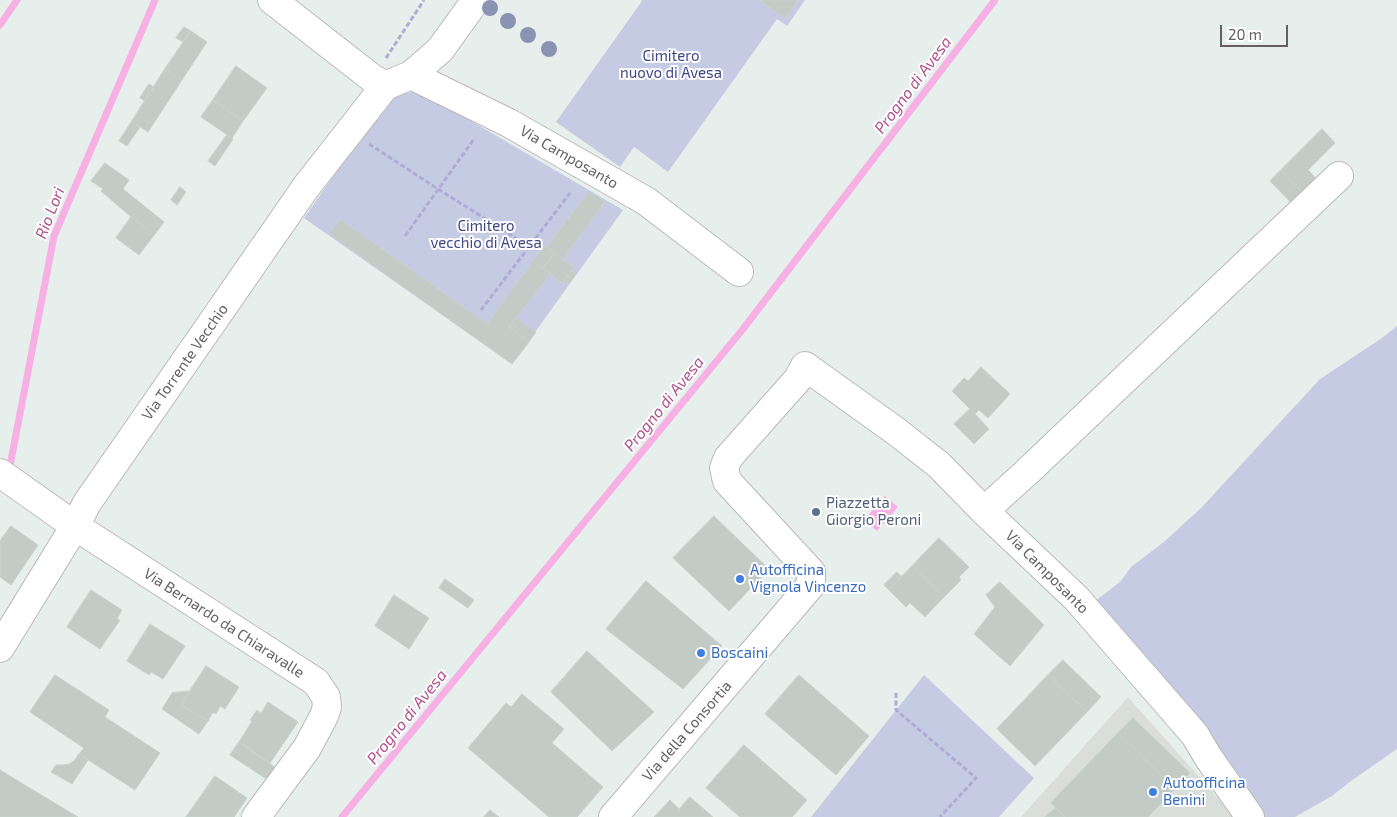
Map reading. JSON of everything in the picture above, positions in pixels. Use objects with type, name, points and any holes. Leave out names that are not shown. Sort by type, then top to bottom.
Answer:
[{"type":"street","points":[[272,0],[379,82],[411,75],[440,50],[476,0]]},
{"type":"street","name":"Via Camposanto","points":[[411,75],[509,123],[646,201],[739,272]]},
{"type":"street","name":"Via Torrente Vecchio","points":[[0,648],[75,526],[87,503],[379,82]]},
{"type":"street","points":[[984,511],[1339,176]]},
{"type":"street","name":"Via Camposanto","points":[[806,366],[939,465],[984,511],[1076,598],[1195,735],[1250,817]]},
{"type":"street","name":"Via della Consortia","points":[[613,817],[811,585],[811,572],[726,481],[724,468],[728,458],[798,379],[806,366]]},
{"type":"street","name":"Via Bernardo da Chiaravalle","points":[[0,473],[75,526],[316,682],[326,697],[327,707],[324,716],[307,748],[256,817]]},
{"type":"path","points":[[379,82],[424,0]]},
{"type":"path","points":[[405,236],[474,139]]},
{"type":"path","points":[[368,143],[530,247]]},
{"type":"path","points":[[481,310],[570,193]]},
{"type":"path","points":[[896,693],[896,710],[976,778],[940,817]]},
{"type":"shaded area","points":[[885,496],[898,507],[877,531],[864,520]]},
{"type":"shaded area","points":[[1128,697],[1235,817],[1021,817]]},
{"type":"green space","name":"Cimitero nuovo di Avesa","points":[[641,0],[805,0],[787,26],[777,19],[668,172],[634,147],[620,167],[556,122]]},
{"type":"green space","name":"Cimitero vecchio di Avesa","points":[[420,91],[623,210],[512,364],[304,218],[360,138],[397,94]]},
{"type":"green space","points":[[1397,326],[1397,749],[1332,796],[1295,817],[1259,817],[1090,605],[1120,582],[1131,567],[1165,541],[1202,507],[1320,379]]},
{"type":"green space","points":[[924,675],[1034,778],[999,817],[811,817]]},
{"type":"building","points":[[759,0],[798,0],[785,18]]},
{"type":"building","points":[[184,27],[191,31],[183,42],[176,38]]},
{"type":"building","points":[[191,31],[207,42],[182,80],[165,69]]},
{"type":"building","points":[[236,66],[267,88],[243,121],[213,100]]},
{"type":"building","points":[[165,69],[182,80],[148,132],[132,121]]},
{"type":"building","points":[[149,84],[154,87],[145,101],[140,98]]},
{"type":"building","points":[[213,100],[243,121],[232,138],[201,117]]},
{"type":"building","points":[[132,121],[140,127],[127,146],[119,141]]},
{"type":"building","points":[[1322,129],[1335,143],[1308,170],[1325,188],[1311,201],[1281,170]]},
{"type":"building","points":[[227,135],[233,139],[215,166],[208,161]]},
{"type":"building","points":[[105,163],[129,180],[123,189],[164,222],[155,234],[131,217],[101,191],[103,189],[91,181]]},
{"type":"building","points":[[1281,170],[1311,201],[1300,212],[1270,181]]},
{"type":"building","points":[[180,187],[186,192],[177,205],[171,200]]},
{"type":"building","points":[[589,192],[605,201],[563,259],[547,247]]},
{"type":"building","points":[[131,217],[155,234],[139,255],[116,238]]},
{"type":"building","points":[[340,219],[487,324],[533,261],[550,274],[509,327],[529,342],[512,364],[329,234]]},
{"type":"building","points":[[545,246],[555,253],[543,268],[533,261]]},
{"type":"building","points":[[555,253],[574,268],[562,283],[543,268]]},
{"type":"building","points":[[572,271],[576,274],[569,284],[564,281]]},
{"type":"building","points":[[516,318],[536,332],[529,342],[509,327]]},
{"type":"building","points":[[981,367],[1010,394],[988,418],[979,410],[975,414],[952,391],[964,378],[968,381]]},
{"type":"building","points":[[970,409],[989,429],[974,444],[954,424]]},
{"type":"building","points":[[714,516],[769,569],[729,611],[673,558]]},
{"type":"building","points":[[11,526],[38,545],[11,585],[0,577],[0,541]]},
{"type":"building","points":[[939,538],[969,567],[959,577],[961,580],[944,597],[912,566]]},
{"type":"building","points":[[912,566],[944,597],[925,617],[910,603],[906,607],[889,590]]},
{"type":"building","points":[[897,572],[902,577],[889,590],[884,585]]},
{"type":"building","points":[[445,579],[474,600],[468,608],[439,588]]},
{"type":"building","points":[[646,581],[722,646],[683,689],[606,629]]},
{"type":"building","points":[[1000,582],[1044,625],[1010,666],[974,634],[995,607],[986,595]]},
{"type":"building","points":[[91,590],[122,610],[117,619],[120,620],[100,649],[67,627]]},
{"type":"building","points":[[394,595],[429,618],[409,649],[375,626]]},
{"type":"building","points":[[150,624],[185,646],[163,679],[151,672],[149,675],[127,661]]},
{"type":"building","points":[[587,651],[654,712],[612,751],[551,692]]},
{"type":"building","points":[[1063,660],[1101,697],[1087,712],[1048,675]]},
{"type":"building","points":[[206,666],[239,687],[225,709],[220,706],[216,714],[213,712],[208,721],[181,705]]},
{"type":"building","points":[[55,675],[109,710],[105,717],[160,753],[135,790],[79,754],[84,748],[30,712]]},
{"type":"building","points":[[799,675],[869,736],[836,775],[765,714]]},
{"type":"building","points":[[1048,675],[1087,712],[1035,766],[997,729]]},
{"type":"building","points":[[190,691],[181,705],[208,721],[199,734],[162,709],[172,693]]},
{"type":"building","points":[[522,694],[564,729],[552,743],[603,787],[577,817],[549,817],[468,748],[506,703],[511,707]]},
{"type":"building","points":[[268,702],[298,722],[270,763],[239,742],[257,710],[261,713]]},
{"type":"building","points":[[1133,718],[1190,773],[1175,789],[1118,733]]},
{"type":"building","points":[[1118,733],[1175,789],[1148,817],[1065,817],[1051,803]]},
{"type":"building","points":[[239,742],[276,768],[268,780],[230,755]]},
{"type":"building","points":[[744,745],[807,800],[792,817],[740,817],[706,788]]},
{"type":"building","points":[[79,754],[88,760],[72,784],[51,772],[56,765],[69,764],[74,761]]},
{"type":"building","points":[[0,770],[28,787],[78,817],[0,817]]},
{"type":"building","points":[[215,776],[247,798],[234,817],[186,817]]},
{"type":"building","points":[[690,797],[713,817],[654,817],[670,800],[679,809]]},
{"type":"building","points":[[1056,808],[1065,817],[1045,817]]},
{"type":"building","points":[[490,810],[499,817],[484,817]]},
{"type":"waterway","points":[[0,25],[17,0]]},
{"type":"waterway","name":"Rio Lori","points":[[9,471],[54,236],[155,0]]},
{"type":"waterway","name":"Progno di Avesa","points":[[342,817],[743,329],[995,0]]},
{"type":"place","name":"Piazzetta Giorgio Peroni","points":[[816,512]]},
{"type":"place","name":"Autofficina Vignola Vincenzo","points":[[740,579]]},
{"type":"place","name":"Boscaini","points":[[701,653]]},
{"type":"place","name":"Autoofficina Benini","points":[[1153,792]]}]
